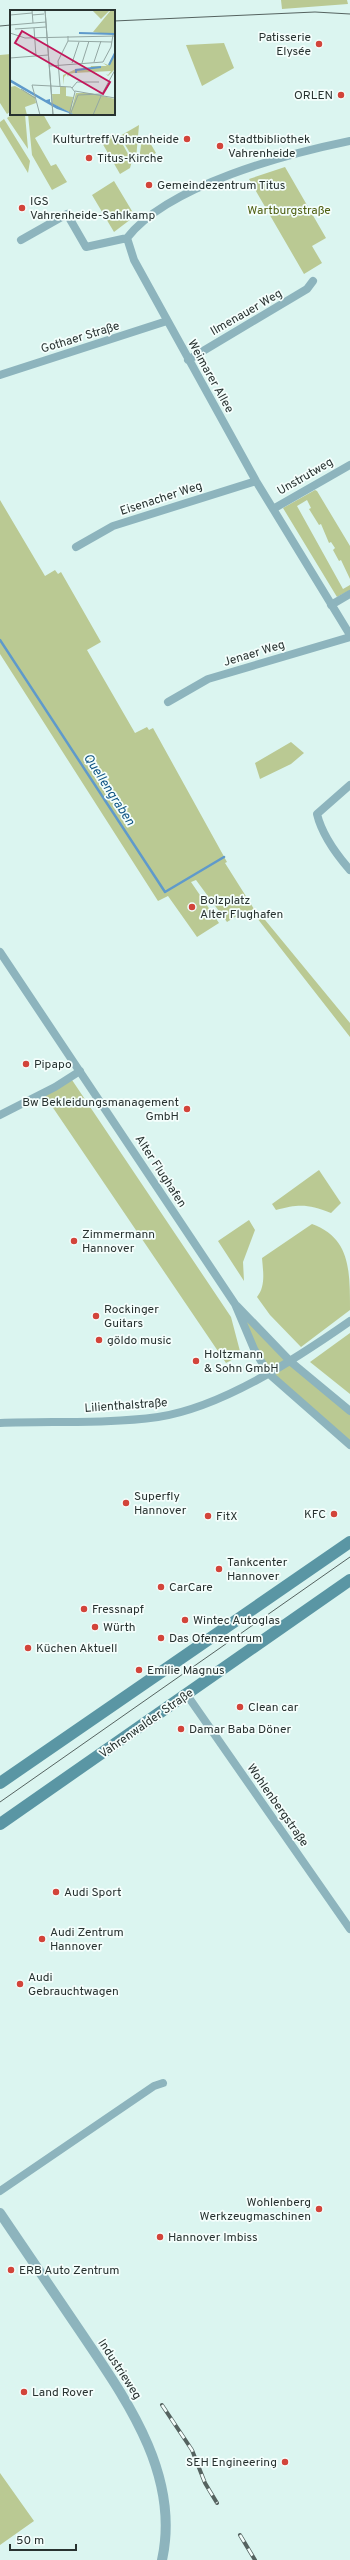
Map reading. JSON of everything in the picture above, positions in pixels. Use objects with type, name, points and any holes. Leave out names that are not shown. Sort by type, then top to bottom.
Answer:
[{"type":"main road","points":[[0,1783],[350,1542]]},
{"type":"main road","name":"Vahrenwalder Straße","points":[[0,1824],[350,1580]]},
{"type":"street","points":[[21,240],[66,214],[86,247],[127,238],[133,230],[166,206],[214,181],[268,161],[350,140]]},
{"type":"street","name":"Weimarer Allee","points":[[127,238],[134,260],[188,360],[256,481],[332,604],[350,636]]},
{"type":"street","name":"Ilmenauer Weg","points":[[188,360],[307,290],[313,281]]},
{"type":"street","name":"Gothaer Straße","points":[[0,375],[167,321]]},
{"type":"street","name":"Unstrutweg","points":[[273,509],[350,465]]},
{"type":"street","name":"Eisenacher Weg","points":[[76,547],[113,526],[256,481]]},
{"type":"street","points":[[332,604],[350,594]]},
{"type":"street","name":"Jenaer Weg","points":[[168,702],[208,680],[350,636]]},
{"type":"street","points":[[350,785],[317,814],[323,831],[350,870]]},
{"type":"street","name":"Alter Flughafen","points":[[0,952],[235,1304],[291,1362],[350,1411]]},
{"type":"street","points":[[0,1115],[55,1087],[80,1071]]},
{"type":"street","name":"Alter Flughafen","points":[[235,1304],[254,1349],[268,1373],[350,1445]]},
{"type":"street","name":"Lilienthalstraße","points":[[0,1423],[158,1417],[204,1404],[291,1362],[350,1321]]},
{"type":"street","name":"Wohlenbergstraße","points":[[187,1695],[350,1929]]},
{"type":"street","points":[[0,2192],[154,2086],[163,2083]]},
{"type":"street","name":"Industrieweg","points":[[0,2213],[110,2376],[143,2432],[155,2462],[163,2494],[166,2523],[162,2560]]},
{"type":"green space","points":[[281,0],[347,0],[348,4],[282,9]]},
{"type":"green space","points":[[224,43],[234,68],[202,86],[186,45]]},
{"type":"green space","points":[[10,54],[10,112],[7,114],[0,103],[0,55]]},
{"type":"green space","points":[[12,115],[25,115],[28,149],[7,118]]},
{"type":"green space","points":[[28,115],[44,115],[51,128],[35,138],[51,166],[56,164],[67,182],[52,190],[32,155]]},
{"type":"green space","points":[[4,119],[30,161],[28,173],[0,127],[0,122]]},
{"type":"green space","points":[[139,125],[136,159],[134,160],[120,136]]},
{"type":"green space","points":[[113,134],[118,136],[132,161],[130,168],[120,174],[101,141]]},
{"type":"green space","points":[[146,136],[156,153],[141,161],[139,160],[142,138]]},
{"type":"green space","name":"Wartburgstraße","points":[[285,167],[326,238],[312,246],[322,263],[304,274],[249,179]]},
{"type":"green space","points":[[114,181],[135,216],[114,232],[92,195]]},
{"type":"green space","points":[[315,490],[350,546],[350,579],[341,560],[339,561],[333,550],[335,548],[331,542],[329,543],[321,524],[319,525],[309,509],[311,508],[307,500],[297,506],[343,589],[350,585],[350,590],[337,597],[283,508]]},
{"type":"green space","points":[[0,500],[45,576],[55,570],[58,574],[61,572],[101,642],[87,650],[135,733],[147,727],[149,730],[153,728],[227,862],[225,863],[254,909],[247,914],[245,911],[227,922],[196,880],[191,882],[219,923],[197,937],[168,896],[158,901],[0,654]]},
{"type":"green space","points":[[291,742],[304,753],[291,764],[260,779],[255,763]]},
{"type":"green space","points":[[261,915],[350,1023],[350,1037],[257,918]]},
{"type":"green space","points":[[70,1077],[231,1317],[241,1355],[226,1363],[43,1093]]},
{"type":"green space","points":[[319,1170],[341,1203],[331,1213],[304,1206],[276,1210],[272,1204]]},
{"type":"green space","points":[[249,1220],[255,1230],[243,1262],[244,1281],[218,1241]]},
{"type":"green space","points":[[312,1224],[325,1230],[341,1247],[348,1268],[350,1310],[301,1347],[270,1315],[257,1297],[263,1283],[262,1258]]},
{"type":"green space","points":[[241,1320],[253,1321],[274,1345],[350,1411],[350,1445],[274,1379]]},
{"type":"green space","points":[[350,1333],[350,1394],[310,1362]]},
{"type":"green space","points":[[0,2473],[34,2521],[0,2545]]},
{"type":"waterway","name":"Quellengraben","points":[[0,640],[165,892],[224,857]]},
{"type":"tram line","points":[[115,21],[315,12],[350,14]]},
{"type":"tram line","points":[[0,26],[10,25]]},
{"type":"tram line","points":[[0,1802],[350,1557]]},
{"type":"railway","points":[[162,2405],[192,2450],[205,2483],[217,2503]]},
{"type":"railway","points":[[240,2535],[255,2560]]},
{"type":"place","name":"Patisserie Elysée","points":[[319,44]]},
{"type":"place","name":"ORLEN","points":[[341,95]]},
{"type":"place","name":"Kulturtreff Vahrenheide","points":[[187,139]]},
{"type":"place","name":"Stadtbibliothek Vahrenheide","points":[[220,146]]},
{"type":"place","name":"Titus-Kirche","points":[[89,158]]},
{"type":"place","name":"Gemeindezentrum Titus","points":[[149,185]]},
{"type":"place","name":"IGS Vahrenheide-Sahlkamp","points":[[22,208]]},
{"type":"place","name":"Bolzplatz Alter Flughafen","points":[[192,907]]},
{"type":"place","name":"Pipapo","points":[[26,1064]]},
{"type":"place","name":"Bw Bekleidungsmanagement GmbH","points":[[187,1109]]},
{"type":"place","name":"Zimmermann Hannover","points":[[74,1241]]},
{"type":"place","name":"Rockinger Guitars","points":[[96,1316]]},
{"type":"place","name":"göldo music","points":[[99,1340]]},
{"type":"place","name":"Holtzmann & Sohn GmbH","points":[[196,1361]]},
{"type":"place","name":"Superfly Hannover","points":[[126,1503]]},
{"type":"place","name":"KFC","points":[[334,1514]]},
{"type":"place","name":"FitX","points":[[208,1516]]},
{"type":"place","name":"Tankcenter Hannover","points":[[219,1569]]},
{"type":"place","name":"CarCare","points":[[161,1587]]},
{"type":"place","name":"Fressnapf","points":[[84,1609]]},
{"type":"place","name":"Wintec Autoglas","points":[[185,1620]]},
{"type":"place","name":"Würth","points":[[95,1627]]},
{"type":"place","name":"Das Ofenzentrum","points":[[161,1638]]},
{"type":"place","name":"Küchen Aktuell","points":[[28,1648]]},
{"type":"place","name":"Emilie Magnus","points":[[139,1670]]},
{"type":"place","name":"Clean car","points":[[240,1707]]},
{"type":"place","name":"Damar Baba Döner","points":[[181,1729]]},
{"type":"place","name":"Audi Sport","points":[[56,1892]]},
{"type":"place","name":"Audi Zentrum Hannover","points":[[42,1939]]},
{"type":"place","name":"Audi Gebrauchtwagen","points":[[20,1984]]},
{"type":"place","name":"Wohlenberg Werkzeugmaschinen","points":[[319,2209]]},
{"type":"place","name":"Hannover Imbiss","points":[[160,2237]]},
{"type":"place","name":"ERB Auto Zentrum","points":[[11,2270]]},
{"type":"place","name":"Land Rover","points":[[24,2392]]},
{"type":"place","name":"SEH Engineering","points":[[285,2462]]}]
